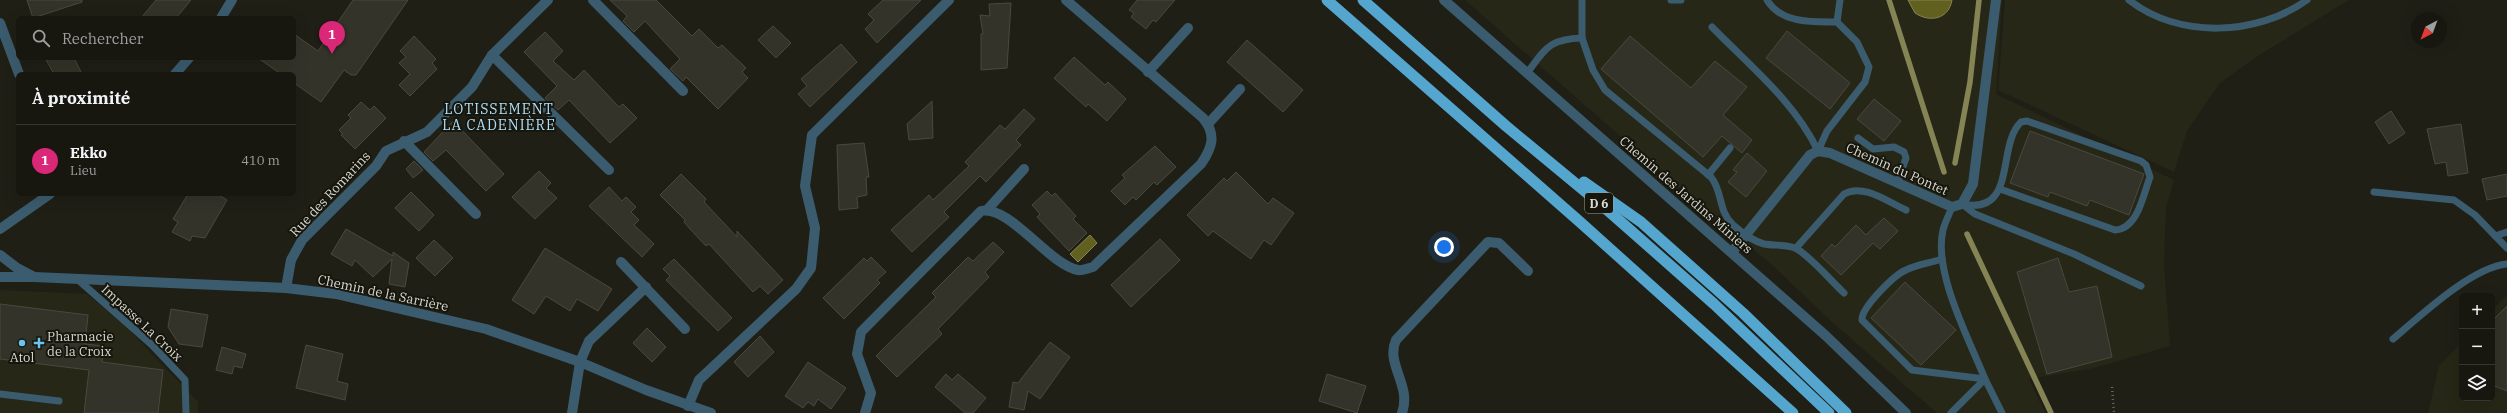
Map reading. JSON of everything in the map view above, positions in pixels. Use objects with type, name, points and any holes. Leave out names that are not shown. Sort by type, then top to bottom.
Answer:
[{"type":"highway","name":"D 6","points":[[1327,0],[1580,222],[1793,413]]},
{"type":"highway","name":"D 6","points":[[1363,0],[1506,126],[1604,207],[1714,304],[1829,413]]},
{"type":"highway","points":[[1506,126],[1641,222],[1743,313],[1846,413]]},
{"type":"street","points":[[222,16],[232,0]]},
{"type":"street","name":"Rue des Romarins","points":[[286,288],[292,260],[302,240],[376,166],[386,151],[404,141],[427,132],[472,87],[492,55],[548,0]]},
{"type":"street","points":[[593,0],[682,91]]},
{"type":"street","points":[[688,406],[699,380],[796,289],[811,268],[815,228],[805,186],[812,135],[949,0]]},
{"type":"street","points":[[986,210],[993,211],[1017,226],[1062,264],[1079,270],[1093,267],[1201,164],[1212,149],[1208,124],[1066,0]]},
{"type":"street","name":"Chemin des Jardins Miniers","points":[[1444,0],[1825,335],[1906,413]]},
{"type":"street","name":"Chemin du Pontet","points":[[1818,151],[1830,153],[1952,207],[1962,204],[1973,184],[1996,0]]},
{"type":"street","points":[[0,23],[18,72]]},
{"type":"street","points":[[1148,72],[1188,28]]},
{"type":"street","points":[[492,55],[609,170]]},
{"type":"street","points":[[177,72],[187,60]]},
{"type":"street","points":[[1208,124],[1240,89]]},
{"type":"street","points":[[404,141],[476,214]]},
{"type":"street","points":[[1732,252],[1810,155],[1818,151]]},
{"type":"street","points":[[865,413],[871,393],[857,354],[861,332],[976,216],[986,210],[1024,170]]},
{"type":"street","points":[[0,229],[47,196]]},
{"type":"street","points":[[1402,413],[1405,396],[1404,386],[1392,354],[1396,340],[1488,242],[1499,244],[1528,270]]},
{"type":"street","points":[[0,255],[17,268],[34,277]]},
{"type":"street","points":[[621,262],[685,329]]},
{"type":"street","name":"Chemin de la Sarrière","points":[[0,277],[76,278],[286,288],[336,294],[486,329],[580,362],[688,406],[711,413]]},
{"type":"street","points":[[572,413],[580,362],[589,341],[646,287]]},
{"type":"lane","points":[[1582,0],[1582,38],[1592,70],[1605,90],[1708,175],[1718,185],[1722,212],[1732,224],[1764,244],[1796,248],[1844,293]]},
{"type":"lane","points":[[1671,0],[1681,0]]},
{"type":"lane","points":[[1767,0],[1783,15],[1802,21],[1837,22],[1857,42],[1869,68],[1865,82],[1827,131],[1818,151]]},
{"type":"lane","points":[[1837,22],[1840,0]]},
{"type":"lane","points":[[2129,0],[2154,15],[2183,25],[2205,28],[2241,26],[2275,19],[2308,0]]},
{"type":"lane","points":[[1712,27],[1784,100],[1810,134],[1818,151]]},
{"type":"lane","points":[[1527,73],[1550,45],[1562,39],[1582,38]]},
{"type":"lane","points":[[1962,204],[1978,205],[1989,201],[2000,189],[2014,132],[2021,122],[2027,121],[2141,161],[2149,171],[2150,176],[2132,222],[2122,230],[2115,230],[2000,189]]},
{"type":"lane","points":[[1858,138],[1873,149],[1894,146],[1904,152],[1906,158],[1897,183]]},
{"type":"lane","points":[[1708,175],[1730,148]]},
{"type":"lane","points":[[1796,248],[1844,194],[1852,190],[1861,189],[1906,210]]},
{"type":"lane","points":[[2374,192],[2454,200],[2475,215],[2507,248]]},
{"type":"lane","points":[[1962,204],[1975,214],[2074,254],[2141,286]]},
{"type":"lane","points":[[1952,207],[1943,231],[1942,259],[1946,280],[1985,379],[2002,413]]},
{"type":"lane","points":[[2495,236],[2507,232]]},
{"type":"lane","points":[[1942,259],[1899,273],[1865,308],[1862,320],[1912,370],[1985,379]]},
{"type":"lane","points":[[2393,339],[2454,290],[2484,271],[2498,265],[2507,264]]},
{"type":"lane","name":"Impasse La Croix","points":[[76,278],[152,345],[185,380],[186,413]]},
{"type":"lane","points":[[1952,413],[1985,379]]},
{"type":"lane","points":[[0,394],[59,401]]},
{"type":"path","points":[[2112,387],[2114,413]]},
{"type":"shaded area","points":[[1465,0],[2002,0],[1996,94],[2174,180],[2166,207],[2164,265],[2170,346],[2094,368],[2029,379],[2045,413],[1937,413],[1833,323],[1769,262],[1708,213]]},
{"type":"shaded area","points":[[1908,0],[1952,0],[1947,11],[1943,15],[1927,18],[1915,13]]},
{"type":"shaded area","points":[[2005,0],[2349,0],[2256,57],[2219,84],[2187,131],[2174,172],[1998,90]]},
{"type":"shaded area","points":[[1090,235],[1097,243],[1078,262],[1070,254]]},
{"type":"shaded area","points":[[0,290],[87,294],[125,326],[198,402],[198,413],[0,413]]},
{"type":"shaded area","points":[[2507,295],[2507,413],[2428,413],[2439,366],[2459,345],[2459,401],[2495,401],[2495,307]]},
{"type":"building","points":[[27,0],[82,0],[82,2],[39,16],[32,16]]},
{"type":"building","points":[[156,0],[191,0],[178,16],[143,16]]},
{"type":"building","points":[[353,0],[408,0],[356,75],[351,75],[344,70],[321,102],[296,84],[296,72],[278,72],[261,60],[296,60],[296,35],[318,51]]},
{"type":"building","points":[[610,0],[656,0],[692,36],[699,29],[718,48],[722,45],[746,68],[742,72],[748,78],[718,109],[686,77],[683,81],[670,69],[680,59],[645,21],[634,32],[623,21],[627,16]]},
{"type":"building","points":[[883,0],[921,0],[877,43],[865,29],[874,20],[868,14]]},
{"type":"building","points":[[1137,0],[1175,0],[1156,22],[1153,20],[1146,29],[1131,17],[1134,13],[1129,10]]},
{"type":"building","points":[[1011,3],[1007,68],[981,70],[981,34],[983,34],[980,15],[990,16],[989,4]]},
{"type":"building","points":[[773,26],[791,43],[776,58],[758,40]]},
{"type":"building","points":[[1787,31],[1850,83],[1830,109],[1766,58]]},
{"type":"building","points":[[545,32],[563,51],[553,61],[574,80],[584,70],[619,107],[623,104],[637,118],[610,143],[569,100],[558,110],[545,98],[557,86],[524,52]]},
{"type":"building","points":[[414,36],[436,59],[432,63],[437,69],[410,96],[399,85],[410,74],[399,63],[406,57],[400,51]]},
{"type":"building","points":[[1630,36],[1691,88],[1715,61],[1747,87],[1723,115],[1752,140],[1742,153],[1722,136],[1703,157],[1601,69]]},
{"type":"building","points":[[1247,40],[1303,90],[1283,112],[1227,62]]},
{"type":"building","points":[[841,44],[857,62],[810,107],[798,94],[807,86],[801,79]]},
{"type":"building","points":[[1074,57],[1105,85],[1108,82],[1126,99],[1107,121],[1088,104],[1086,107],[1054,78]]},
{"type":"building","points":[[46,60],[75,60],[81,72],[53,72]]},
{"type":"building","points":[[1874,99],[1901,121],[1884,141],[1857,119]]},
{"type":"building","points":[[932,101],[933,138],[909,140],[907,124]]},
{"type":"building","points":[[361,102],[370,110],[374,106],[386,118],[355,149],[341,135],[343,134],[339,130],[351,118],[348,115]]},
{"type":"building","points":[[1024,109],[1035,119],[1016,140],[1021,145],[986,182],[980,176],[944,212],[949,217],[912,252],[891,230],[929,195],[933,200],[969,166],[965,162],[1000,125],[1005,129]]},
{"type":"building","points":[[2391,111],[2405,133],[2389,144],[2375,122]]},
{"type":"building","points":[[453,121],[504,174],[486,191],[446,150],[433,161],[424,152]]},
{"type":"building","points":[[2461,124],[2468,173],[2448,176],[2446,162],[2435,164],[2427,129]]},
{"type":"building","points":[[2030,131],[2144,174],[2129,215],[2090,200],[2087,206],[2050,192],[2048,197],[2010,183]]},
{"type":"building","points":[[864,143],[869,177],[866,177],[867,195],[857,197],[858,208],[839,210],[837,145]]},
{"type":"building","points":[[1155,146],[1176,167],[1157,185],[1154,182],[1136,200],[1133,197],[1125,205],[1111,191],[1125,178],[1122,175]]},
{"type":"building","points":[[1747,153],[1767,171],[1746,197],[1728,182],[1737,172],[1733,170]]},
{"type":"building","points":[[414,161],[423,170],[413,178],[406,169]]},
{"type":"building","points":[[539,171],[551,183],[546,188],[557,198],[535,219],[512,197]]},
{"type":"building","points":[[1236,172],[1268,204],[1273,198],[1294,213],[1271,245],[1264,240],[1251,259],[1213,231],[1208,236],[1187,215],[1224,178],[1227,181]]},
{"type":"building","points":[[681,174],[706,199],[704,202],[737,237],[737,231],[783,280],[768,294],[760,286],[753,292],[709,244],[706,246],[684,222],[685,220],[660,195]]},
{"type":"building","points":[[2507,174],[2507,196],[2487,200],[2482,179]]},
{"type":"building","points":[[609,187],[622,201],[626,197],[636,207],[631,212],[639,220],[634,225],[654,244],[642,257],[589,206]]},
{"type":"building","points":[[1047,191],[1052,196],[1055,193],[1076,216],[1073,219],[1087,233],[1069,251],[1037,217],[1040,214],[1032,205]]},
{"type":"building","points":[[411,192],[434,215],[419,231],[395,208]]},
{"type":"building","points":[[187,196],[220,196],[227,200],[205,238],[192,236],[190,241],[172,232],[178,222],[173,219]]},
{"type":"building","points":[[1884,218],[1898,231],[1880,249],[1873,243],[1841,275],[1821,256],[1832,244],[1835,247],[1856,225],[1866,235]]},
{"type":"building","points":[[346,229],[393,256],[393,252],[409,263],[405,287],[389,284],[392,259],[373,277],[355,260],[352,266],[331,254]]},
{"type":"building","points":[[1160,239],[1180,260],[1131,307],[1111,285]]},
{"type":"building","points":[[434,240],[453,258],[435,276],[416,258]]},
{"type":"building","points":[[993,242],[1004,252],[985,272],[989,277],[938,329],[942,334],[897,377],[876,356],[936,297],[932,293],[968,257],[973,261]]},
{"type":"building","points":[[545,248],[612,289],[598,311],[577,299],[570,311],[546,296],[534,314],[512,300]]},
{"type":"building","points":[[871,257],[886,272],[877,280],[880,283],[844,319],[823,298],[864,258],[867,261]]},
{"type":"building","points":[[2058,258],[2069,292],[2097,286],[2112,357],[2047,374],[2017,272]]},
{"type":"building","points":[[674,259],[732,318],[718,331],[666,280],[670,276],[663,269]]},
{"type":"building","points":[[1905,282],[1956,330],[1921,365],[1871,318]]},
{"type":"building","points":[[0,304],[88,315],[85,344],[104,346],[102,362],[163,370],[158,413],[84,413],[89,370],[0,359]]},
{"type":"building","points":[[2507,306],[2507,391],[2495,386],[2495,318]]},
{"type":"building","points":[[171,309],[208,315],[202,347],[179,344],[168,327]]},
{"type":"building","points":[[647,328],[666,347],[652,362],[633,343]]},
{"type":"building","points":[[760,336],[774,352],[748,377],[734,362]]},
{"type":"building","points":[[1050,342],[1070,357],[1040,399],[1028,391],[1024,410],[1009,407],[1013,382],[1018,383]]},
{"type":"building","points":[[306,345],[343,354],[337,381],[348,384],[345,400],[296,388]]},
{"type":"building","points":[[222,347],[246,354],[242,368],[234,366],[232,374],[216,370]]},
{"type":"building","points":[[808,362],[846,388],[831,409],[818,399],[814,406],[808,402],[803,408],[785,396]]},
{"type":"building","points":[[946,374],[952,380],[958,374],[986,398],[973,413],[965,413],[935,387]]},
{"type":"building","points":[[1327,374],[1366,386],[1357,413],[1319,401]]},
{"type":"waterway","points":[[1889,0],[1944,172]]},
{"type":"waterway","points":[[1955,163],[1970,82],[1979,0]]},
{"type":"waterway","points":[[1967,234],[2051,413]]},
{"type":"place","name":"Ekko","points":[[332,54]]},
{"type":"place","name":"Atol","points":[[22,343]]},
{"type":"place","name":"Pharmacie de la Croix","points":[[39,343]]},
{"type":"district","name":"LOTISSEMENT LA CADENIÈRE","points":[[499,118]]}]
